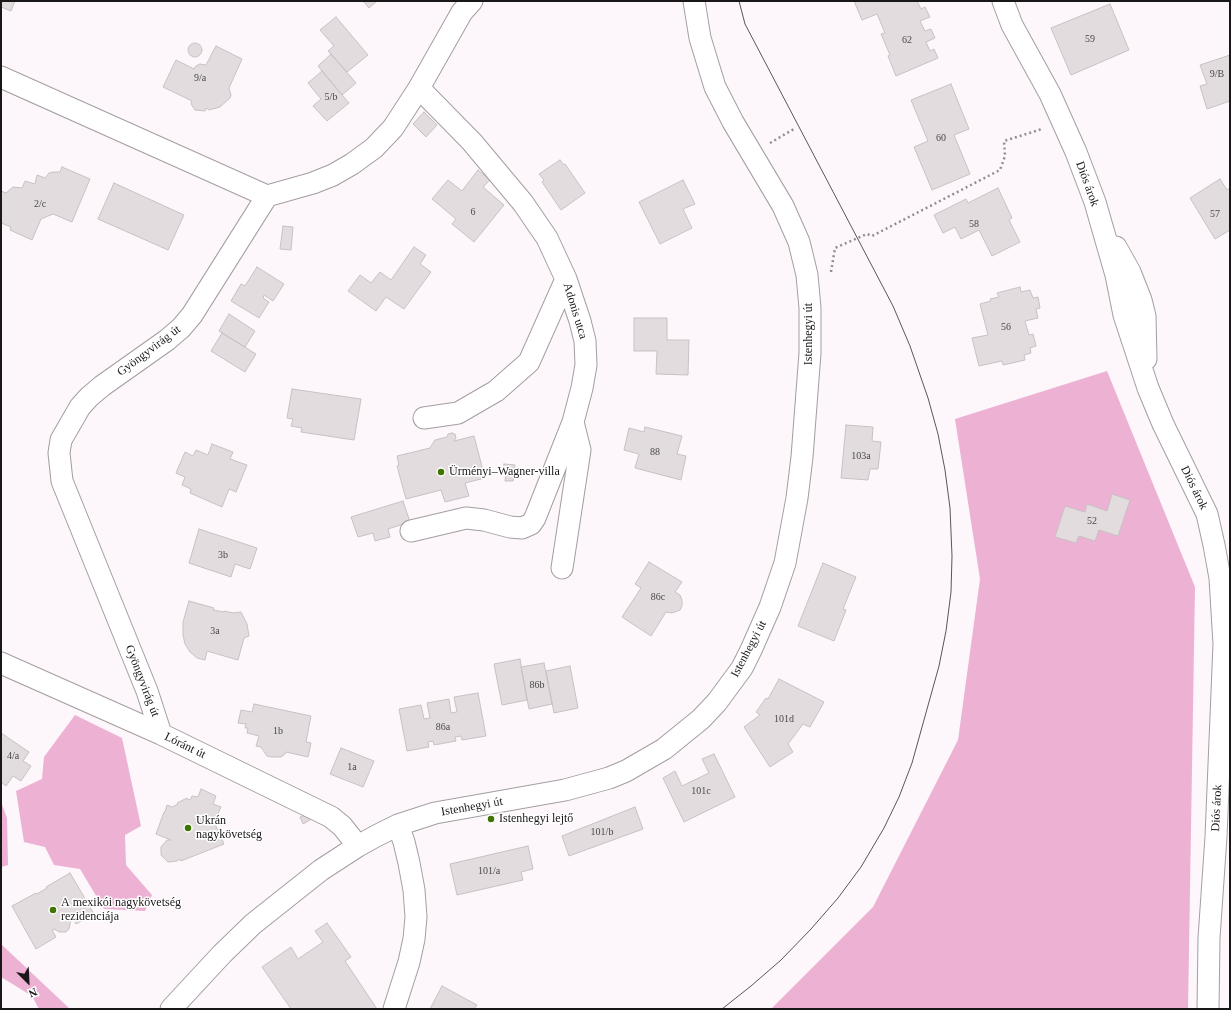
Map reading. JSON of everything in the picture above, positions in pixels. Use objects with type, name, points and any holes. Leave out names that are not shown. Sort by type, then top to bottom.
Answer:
[{"type":"street","points":[[1,77],[267,196],[334,176],[374,148],[393,128],[419,88],[462,12],[472,1]]},
{"type":"street","name":"Istenhegyi út","points":[[171,1009],[222,954],[253,924],[321,870],[358,846],[398,825],[435,813],[566,790],[609,778],[626,771],[664,749],[701,719],[717,702],[742,668],[770,607],[785,563],[792,532],[802,457],[810,353],[808,275],[799,242],[783,206],[715,87],[700,38],[694,1]]},
{"type":"street","name":"Diós árok","points":[[1003,1],[1012,25],[1050,94],[1063,122],[1095,202],[1116,275],[1124,315],[1148,388],[1163,424],[1207,514],[1220,578],[1224,644],[1216,837],[1209,938],[1208,1009]]},
{"type":"street","name":"Adonis utca","points":[[411,531],[466,518],[484,520],[510,527],[522,528],[530,524],[535,518],[573,422],[582,388],[586,365],[586,347],[580,321],[566,279],[547,238],[523,203],[472,142],[419,88]]},
{"type":"street","name":"Gyöngyvirág út","points":[[161,734],[147,691],[62,481],[59,453],[61,440],[80,408],[89,397],[102,386],[167,340],[181,328],[192,315],[267,196]]},
{"type":"street","points":[[424,418],[458,413],[496,391],[529,362],[566,279]]},
{"type":"street","points":[[562,568],[580,450],[573,422]]},
{"type":"street","name":"Lóránt út","points":[[1,663],[161,734],[332,817],[342,826],[358,846]]},
{"type":"street","points":[[394,1009],[409,962],[414,939],[416,917],[414,890],[409,863],[398,825]]},
{"type":"path","points":[[752,153],[794,129]]},
{"type":"path","points":[[831,272],[835,248],[867,234],[872,236],[1000,170],[1005,156],[1004,141],[1033,131]]},
{"type":"shaded area","points":[[1107,371],[1195,587],[1188,1009],[771,1009],[873,907],[958,740],[980,579],[955,419]]},
{"type":"shaded area","points":[[75,715],[122,738],[141,826],[125,835],[126,865],[152,895],[145,911],[104,909],[80,869],[54,865],[45,847],[24,842],[16,791],[42,779],[44,757]]},
{"type":"shaded area","points":[[1,802],[7,818],[8,865],[1,867]]},
{"type":"shaded area","points":[[1,944],[70,1009],[39,1009],[32,996],[1,977]]},
{"type":"building","points":[[1,1],[15,1],[11,11],[1,7]]},
{"type":"building","points":[[363,1],[377,1],[369,8]]},
{"type":"building","points":[[854,1],[917,1],[921,9],[925,7],[930,17],[920,21],[925,31],[931,29],[935,38],[926,42],[930,51],[934,49],[938,58],[896,76],[888,56],[890,55],[881,34],[885,33],[877,14],[862,20]]},
{"type":"building","points":[[1110,4],[1129,50],[1071,75],[1051,28]]},
{"type":"building","points":[[336,17],[368,55],[347,72],[328,51],[334,46],[320,30]]},
{"type":"building","points":[[192,43],[198,43],[202,47],[202,53],[198,57],[192,57],[188,53],[188,47]]},
{"type":"building","points":[[216,46],[242,59],[229,88],[231,95],[230,98],[220,107],[209,110],[206,108],[205,111],[195,110],[191,104],[192,101],[163,87],[176,60],[194,69],[200,64],[206,65]]},
{"type":"building","points":[[331,54],[356,83],[342,95],[318,66]]},
{"type":"building","points":[[1230,55],[1230,101],[1207,109],[1200,86],[1207,84],[1200,65]]},
{"type":"building","points":[[322,71],[349,103],[327,121],[313,106],[321,99],[308,83]]},
{"type":"building","points":[[951,84],[969,129],[954,135],[970,174],[932,190],[914,147],[928,141],[911,100]]},
{"type":"building","points":[[424,112],[437,125],[426,137],[413,124]]},
{"type":"building","points":[[560,160],[564,165],[565,164],[585,193],[561,210],[542,182],[544,180],[539,174]]},
{"type":"building","points":[[62,167],[90,179],[72,222],[53,214],[41,219],[32,240],[10,230],[11,227],[1,223],[1,191],[6,193],[13,187],[22,188],[25,181],[35,184],[37,175],[45,178],[49,173],[60,172]]},
{"type":"building","points":[[478,170],[490,180],[483,187],[504,205],[474,242],[452,224],[456,219],[432,199],[448,180],[462,191]]},
{"type":"building","points":[[1220,179],[1227,190],[1230,188],[1230,230],[1215,239],[1190,198]]},
{"type":"building","points":[[683,180],[695,204],[683,209],[692,228],[660,244],[639,202]]},
{"type":"building","points":[[114,183],[184,215],[168,250],[98,219]]},
{"type":"building","points":[[998,188],[1012,218],[1009,220],[1020,242],[992,256],[979,230],[961,239],[955,227],[943,233],[934,215],[966,199],[968,203]]},
{"type":"building","points":[[283,226],[293,227],[291,250],[280,249]]},
{"type":"building","points":[[414,247],[426,255],[420,264],[431,272],[404,309],[386,297],[376,311],[348,291],[360,275],[371,283],[380,272],[391,280]]},
{"type":"building","points":[[257,267],[284,284],[273,301],[264,295],[263,298],[269,302],[259,318],[231,301],[241,284],[245,286]]},
{"type":"building","points":[[1020,287],[1021,292],[1030,290],[1033,298],[1038,297],[1040,308],[1036,309],[1038,318],[1025,321],[1029,335],[1033,334],[1036,346],[1030,348],[1031,353],[1024,355],[1025,360],[1003,365],[1002,361],[979,366],[972,338],[988,335],[980,304],[991,301],[990,299],[999,297],[997,293]]},
{"type":"building","points":[[229,314],[255,331],[245,347],[219,331]]},
{"type":"building","points":[[634,318],[667,318],[667,340],[689,340],[688,375],[656,374],[657,351],[634,351]]},
{"type":"building","points":[[222,333],[256,354],[245,372],[211,351]]},
{"type":"building","points":[[292,389],[361,399],[354,440],[301,432],[302,428],[291,426],[293,419],[287,418]]},
{"type":"building","points":[[846,425],[873,427],[872,441],[881,442],[878,469],[870,469],[868,480],[841,478]]},
{"type":"building","points":[[645,427],[682,436],[677,454],[686,456],[681,480],[635,468],[639,454],[624,450],[629,428],[644,432]]},
{"type":"building","name":"Ürményi–Wagner-villa","points":[[448,434],[455,434],[456,438],[454,441],[474,436],[485,478],[465,483],[469,496],[445,502],[441,490],[406,499],[397,466],[399,465],[397,456],[430,448],[435,440],[447,437]]},
{"type":"building","points":[[212,444],[233,452],[230,459],[247,465],[236,492],[229,489],[222,507],[190,493],[191,489],[182,485],[185,477],[176,473],[185,452],[193,456],[196,450],[208,455]]},
{"type":"building","points":[[504,464],[515,465],[513,481],[505,481],[506,471],[503,471]]},
{"type":"building","points":[[1112,494],[1130,500],[1118,536],[1099,530],[1095,541],[1079,536],[1076,543],[1055,537],[1065,506],[1085,512],[1087,504],[1107,511]]},
{"type":"building","points":[[403,501],[410,522],[388,529],[390,537],[375,541],[373,533],[358,537],[351,517]]},
{"type":"building","points":[[199,529],[257,548],[250,569],[235,564],[231,577],[189,563]]},
{"type":"building","points":[[649,562],[682,582],[675,592],[680,595],[682,600],[680,610],[672,613],[666,612],[651,636],[622,617],[641,588],[635,584]]},
{"type":"building","points":[[823,563],[856,577],[843,609],[846,610],[834,641],[798,626]]},
{"type":"building","points":[[189,601],[214,608],[213,610],[234,613],[241,612],[247,624],[249,636],[244,638],[238,660],[207,651],[205,660],[197,658],[190,652],[185,644],[183,635],[183,622]]},
{"type":"building","points":[[520,659],[527,700],[502,705],[494,664]]},
{"type":"building","points":[[544,663],[552,704],[529,709],[521,667]]},
{"type":"building","points":[[570,666],[578,708],[554,713],[546,671]]},
{"type":"building","points":[[779,679],[824,702],[810,727],[803,724],[788,744],[793,752],[770,767],[744,727],[760,715],[756,712],[766,698],[768,699]]},
{"type":"building","points":[[478,693],[486,736],[462,740],[461,736],[455,737],[456,741],[434,745],[433,741],[428,742],[429,747],[407,751],[399,709],[421,705],[424,719],[430,718],[427,703],[449,699],[451,713],[457,712],[454,697]]},
{"type":"building","points":[[254,704],[311,716],[306,742],[311,743],[308,757],[286,752],[281,757],[271,757],[267,756],[261,747],[256,746],[259,736],[247,733],[248,728],[245,728],[246,724],[238,723],[241,710],[252,712]]},
{"type":"building","points":[[1,733],[29,752],[23,761],[31,766],[21,781],[13,776],[6,786],[1,782]]},
{"type":"building","points":[[341,748],[374,761],[363,787],[330,774]]},
{"type":"building","points":[[714,754],[735,797],[684,822],[663,778],[675,771],[682,786],[709,773],[702,759]]},
{"type":"building","name":"Ukrán nagykövetség","points":[[201,789],[216,796],[213,804],[221,807],[214,822],[224,844],[181,861],[180,859],[177,861],[168,862],[161,855],[161,847],[167,840],[171,840],[156,834],[167,805],[172,807],[187,798],[188,800],[191,799],[192,796],[198,797]]},
{"type":"building","points":[[635,807],[643,829],[569,856],[562,836]]},
{"type":"building","points":[[307,814],[310,820],[303,824],[300,817]]},
{"type":"building","points":[[528,846],[533,869],[521,872],[523,880],[457,895],[450,864]]},
{"type":"building","name":"A mexikói nagykövetség rezidenciája","points":[[70,873],[94,914],[76,924],[73,918],[71,919],[69,929],[66,932],[59,932],[54,929],[52,930],[56,937],[36,949],[12,906],[36,893],[37,894]]},
{"type":"building","points":[[327,923],[351,957],[345,961],[377,1009],[291,1009],[262,967],[291,947],[298,959],[323,942],[315,931]]},
{"type":"building","points":[[442,986],[477,1005],[474,1009],[430,1009]]},
{"type":"tram line","points":[[722,1009],[781,960],[811,929],[838,898],[861,867],[884,828],[899,797],[912,763],[939,666],[946,631],[951,592],[952,556],[950,508],[938,434],[928,398],[910,346],[893,306],[745,24],[739,1]]},
{"type":"place","name":"Ürményi–Wagner-villa","points":[[441,472]]},
{"type":"place","name":"Istenhegyi lejtő","points":[[491,819]]},
{"type":"place","name":"Ukrán nagykövetség","points":[[188,828]]},
{"type":"place","name":"A mexikói nagykövetség rezidenciája","points":[[53,910]]}]
